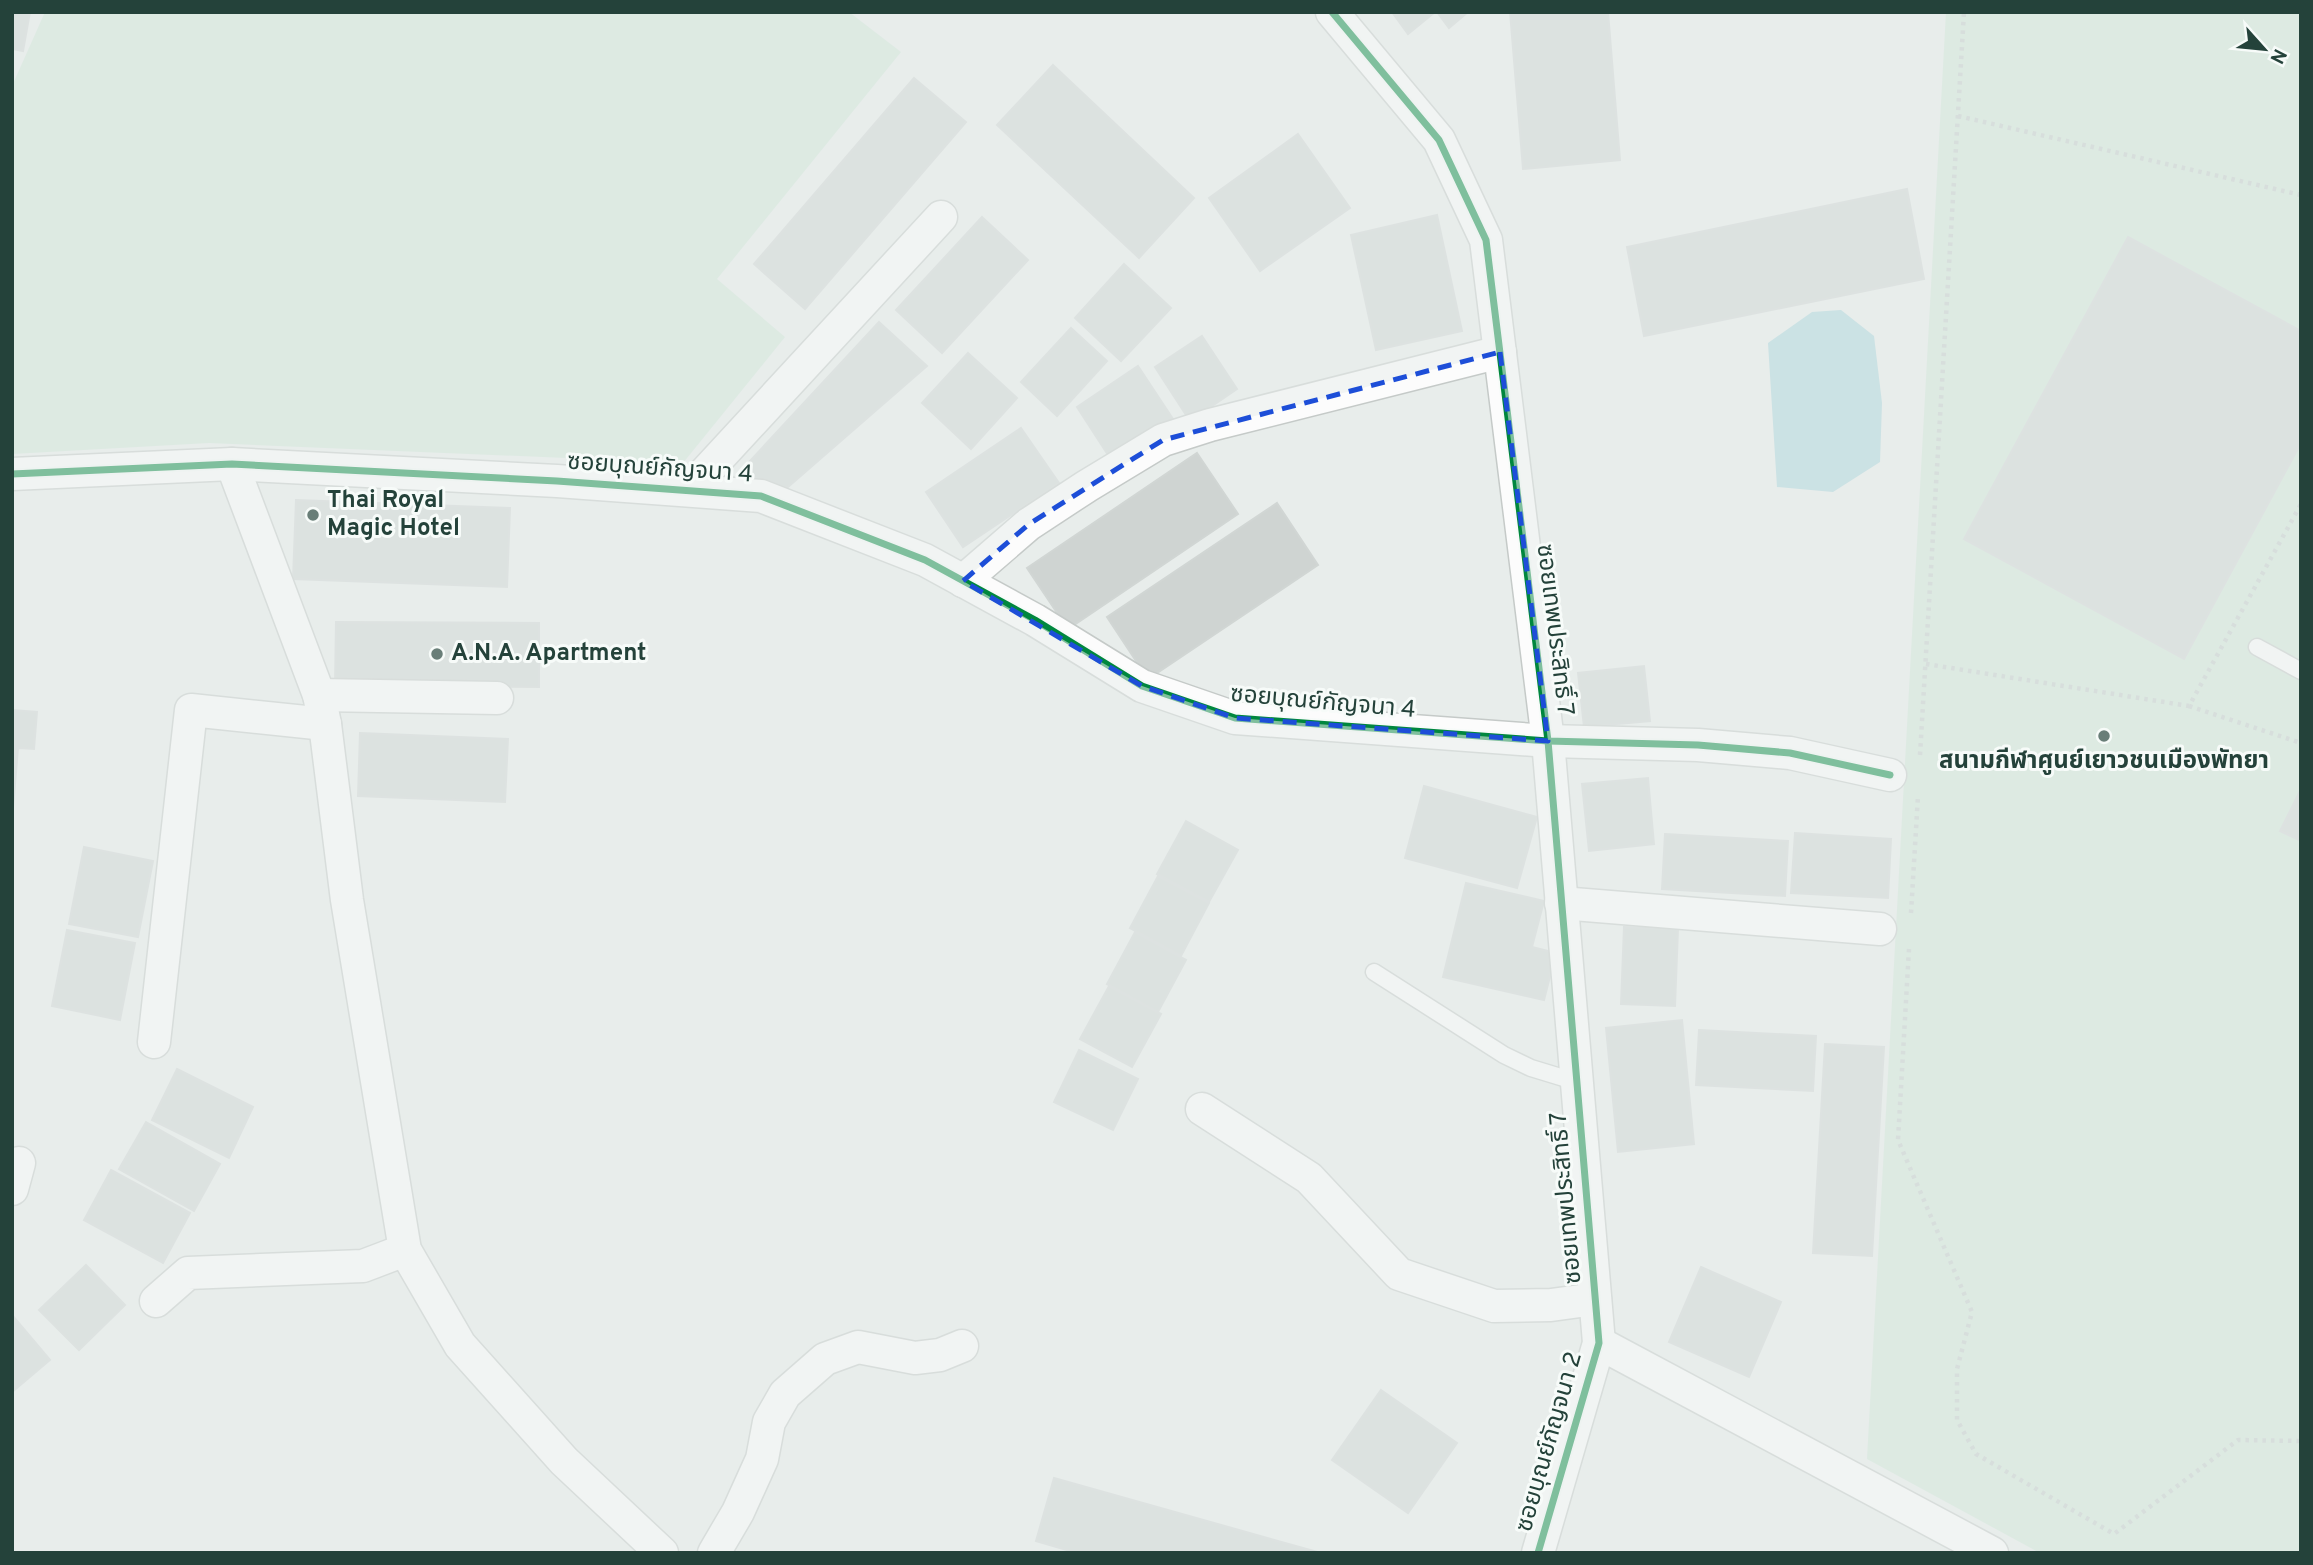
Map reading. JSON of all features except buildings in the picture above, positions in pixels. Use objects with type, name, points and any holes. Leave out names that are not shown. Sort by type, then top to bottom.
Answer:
[{"type":"street","name":"ซอยเทพประสิทธิ์ 7","points":[[1332,12],[1438,140],[1486,240],[1548,741],[1599,1343]]},
{"type":"street","points":[[689,490],[941,217]]},
{"type":"street","points":[[963,581],[1028,524],[1163,440],[1210,425],[1500,352]]},
{"type":"street","points":[[232,464],[322,710],[346,900],[405,1250],[460,1345],[564,1461],[662,1553]]},
{"type":"street","name":"ซอยบุณย์กัญจนา 4","points":[[12,474],[232,464],[761,496],[925,560],[1035,620],[1142,686],[1235,718],[1548,741],[1698,745],[1790,753],[1890,775]]},
{"type":"street","points":[[155,1042],[191,710],[322,710],[497,698]]},
{"type":"street","points":[[1561,903],[1895,932]]},
{"type":"street","points":[[1202,1109],[1309,1178],[1398,1274],[1494,1306],[1551,1305],[1595,1299]]},
{"type":"street","points":[[156,1301],[188,1272],[363,1266],[405,1250]]},
{"type":"street","points":[[1599,1343],[1992,1553]]},
{"type":"street","name":"ซอยบุณย์กัญจนา 2","points":[[1538,1553],[1599,1343]]},
{"type":"street","points":[[714,1553],[738,1512],[762,1459],[769,1422],[785,1394],[825,1359],[858,1347],[915,1358],[940,1355],[962,1346]]},
{"type":"lane","points":[[2257,647],[2301,671]]},
{"type":"lane","points":[[1374,972],[1504,1055],[1531,1068],[1577,1082]]},
{"type":"path","points":[[1920,760],[1964,12]]},
{"type":"path","points":[[1958,116],[2301,195]]},
{"type":"path","points":[[2189,706],[2301,504]]},
{"type":"path","points":[[1926,664],[2189,706],[2301,743]]},
{"type":"path","points":[[1911,922],[1919,787]]},
{"type":"path","points":[[1895,932],[1898,1140],[1972,1312],[1957,1369],[1957,1420],[1976,1454],[2114,1534],[2238,1440],[2301,1440]]},
{"type":"highlighted area","points":[[1500,352],[1548,741],[1235,718],[1142,686],[963,581],[1029,524],[1163,440]]},
{"type":"green space","points":[[45,12],[849,12],[901,52],[717,279],[785,337],[683,463],[209,443],[12,454],[12,86]]},
{"type":"green space","name":"สนามกีฬาศูนย์เยาวชนเมืองพัทยา","points":[[1946,12],[2301,12],[2301,1553],[2040,1553],[1867,1459]]},
{"type":"water","points":[[1841,310],[1874,336],[1882,403],[1880,462],[1833,492],[1777,487],[1768,343],[1812,312]]},
{"type":"cycle path","points":[[1332,12],[1439,140],[1486,240],[1548,741],[1599,1343],[1538,1553]]},
{"type":"cycle path","points":[[12,474],[232,464],[557,481],[761,496],[925,560],[1035,620],[1142,686],[1235,718],[1548,741],[1698,745],[1790,753],[1890,775]]},
{"type":"place","name":"Thai Royal Magic Hotel","points":[[313,515]]},
{"type":"place","name":"A.N.A. Apartment","points":[[437,654]]},
{"type":"place","name":"สนามกีฬาศูนย์เยาวชนเมืองพัทยา","points":[[2104,736]]}]
